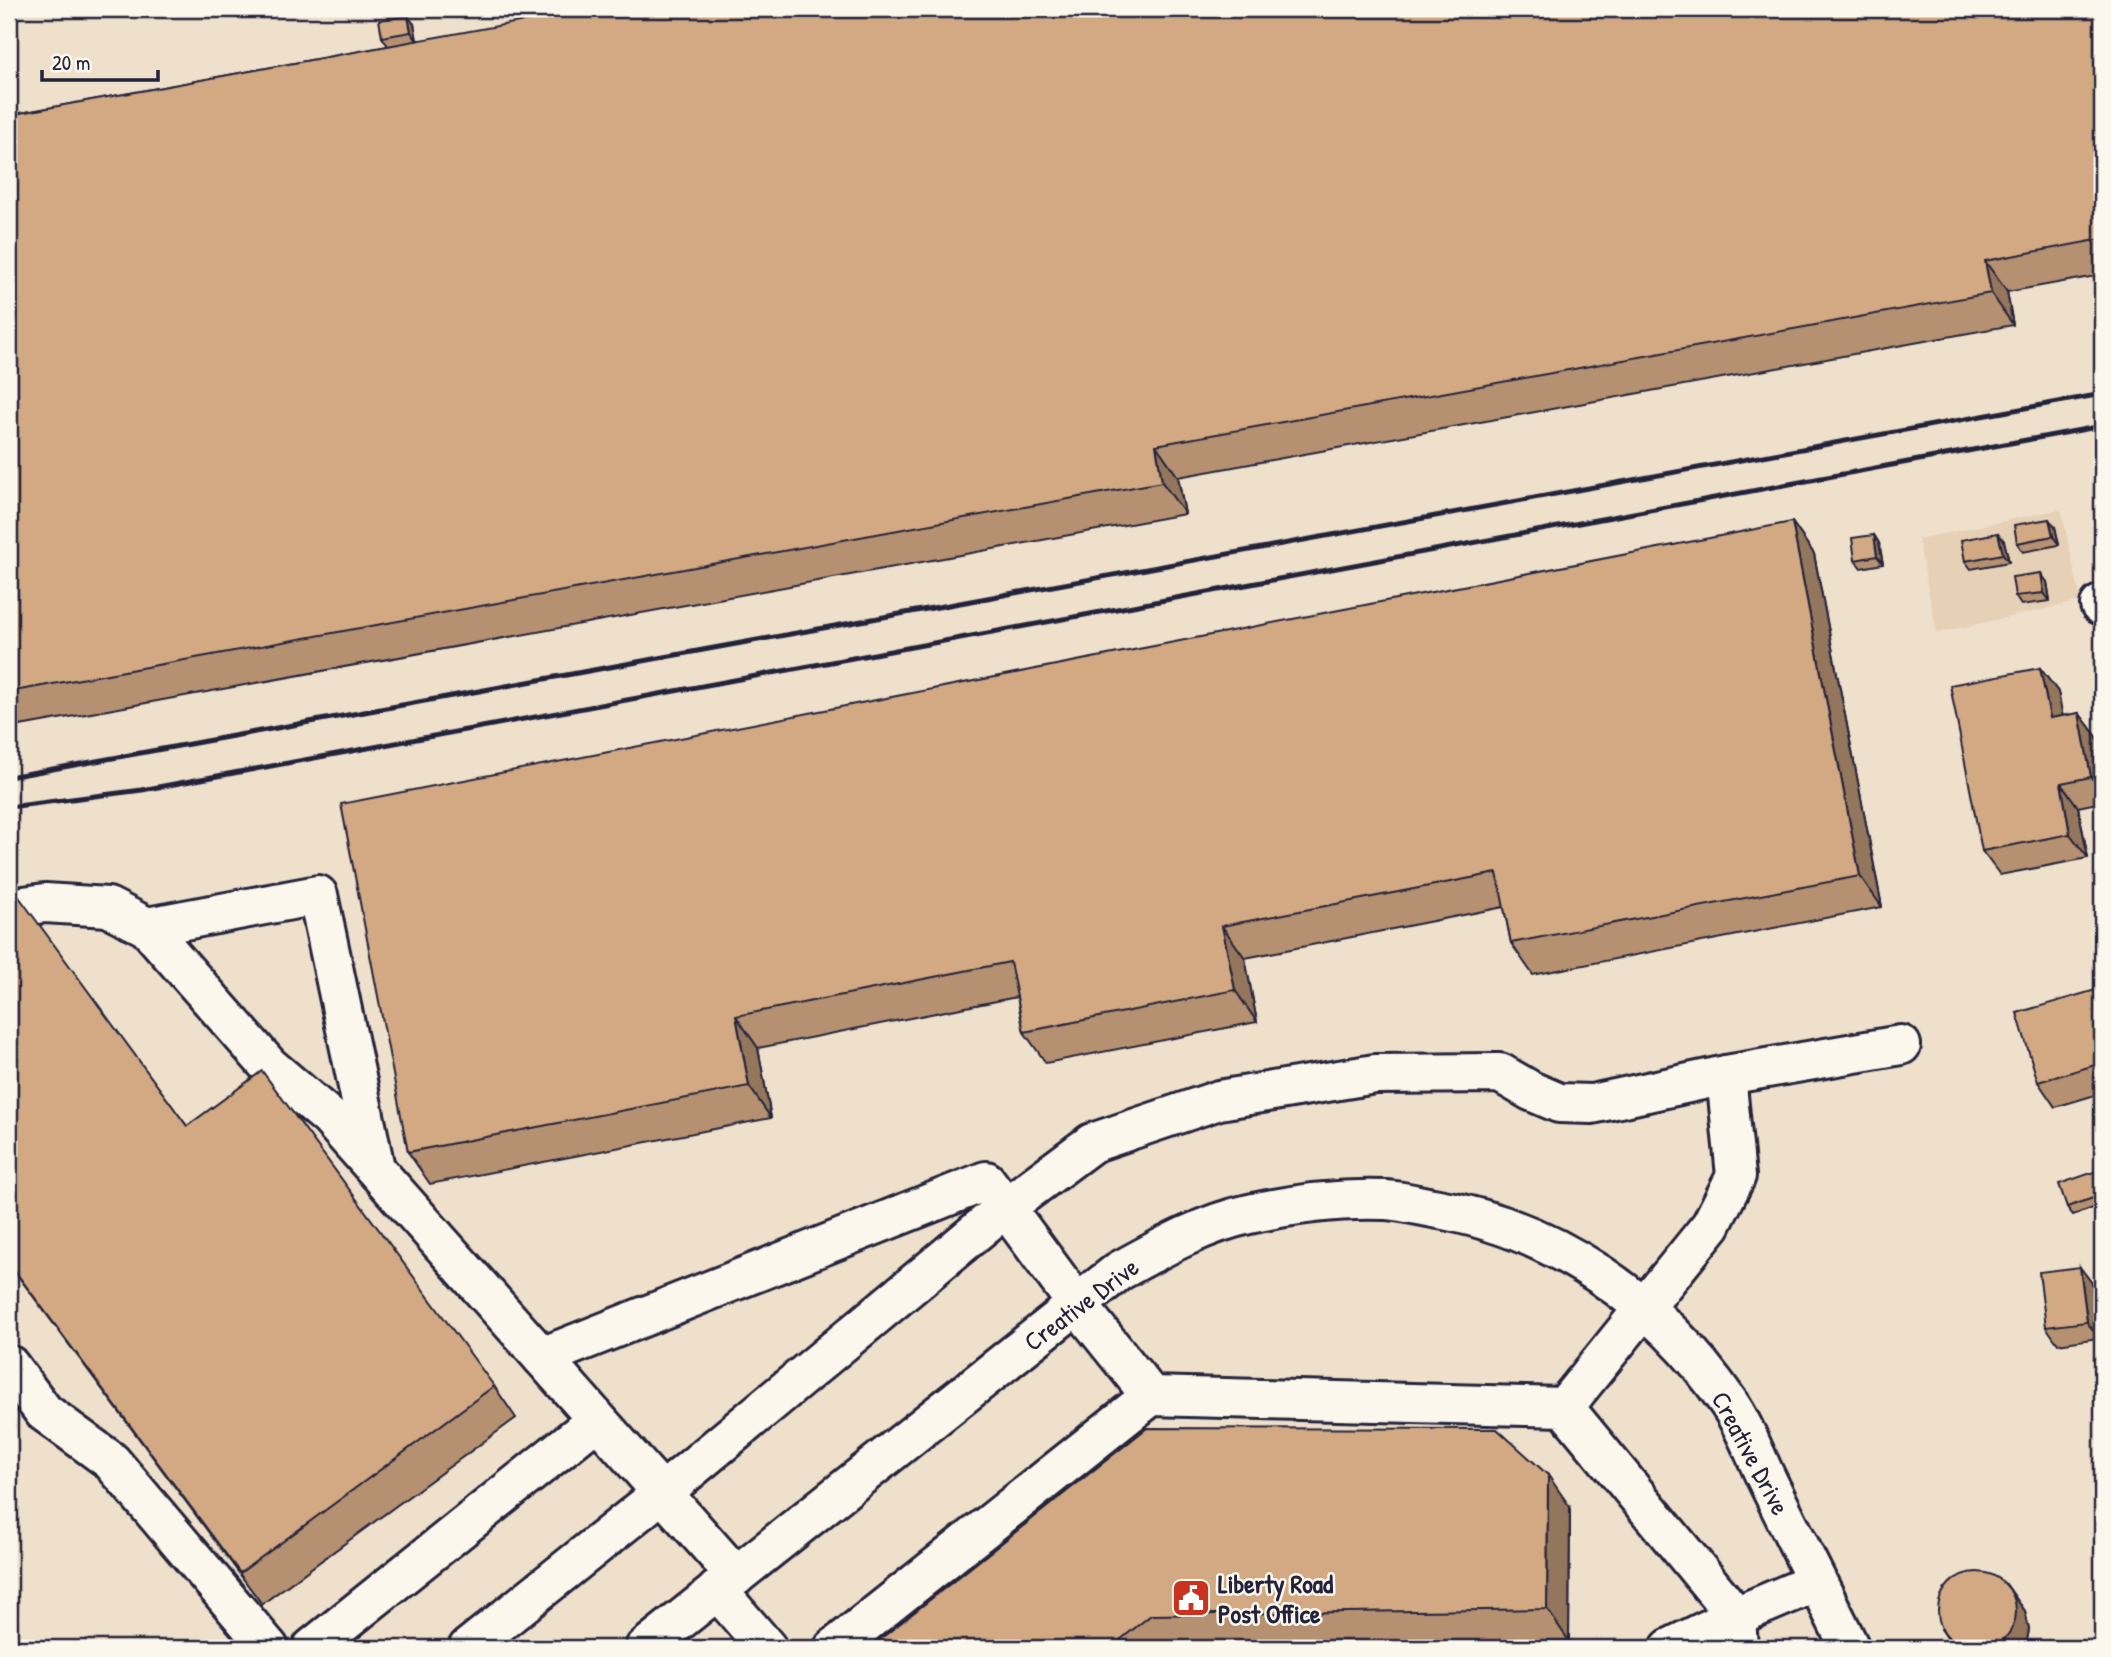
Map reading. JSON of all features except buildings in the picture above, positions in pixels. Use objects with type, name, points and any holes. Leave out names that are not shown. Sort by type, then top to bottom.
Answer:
[{"type":"street","points":[[147,927],[317,895],[376,1170]]},
{"type":"street","points":[[9,908],[45,903],[108,906],[147,927],[269,1066],[329,1117],[662,1493],[727,1583],[767,1648]]},
{"type":"street","points":[[468,1648],[662,1493],[1006,1208],[1092,1143],[1219,1100],[1375,1074],[1500,1073],[1559,1103],[1592,1104],[1726,1075],[1901,1045]]},
{"type":"street","points":[[1564,1407],[1711,1226],[1737,1176],[1726,1075]]},
{"type":"street","points":[[542,1357],[986,1181],[1077,1304],[1152,1396]]},
{"type":"street","name":"Creative Drive","points":[[645,1648],[1119,1271],[1181,1237],[1248,1214],[1321,1202],[1388,1200],[1455,1211],[1506,1225],[1563,1250],[1606,1278],[1660,1320],[1692,1354],[1730,1404],[1850,1648]]},
{"type":"street","points":[[9,1365],[44,1412],[111,1461],[269,1648]]},
{"type":"street","points":[[834,1648],[1152,1396],[1564,1407]]},
{"type":"street","points":[[1564,1407],[1737,1632]]},
{"type":"street","points":[[312,1648],[597,1420]]},
{"type":"street","points":[[1670,1648],[1737,1632],[1817,1582]]},
{"type":"shaded area","points":[[2061,509],[2081,601],[1937,633],[1918,539]]},
{"type":"railway","points":[[9,777],[2102,394]]},
{"type":"railway","points":[[9,807],[142,790],[2102,426]]},
{"type":"place","name":"Liberty Road Post Office","points":[[1191,1598]]}]
